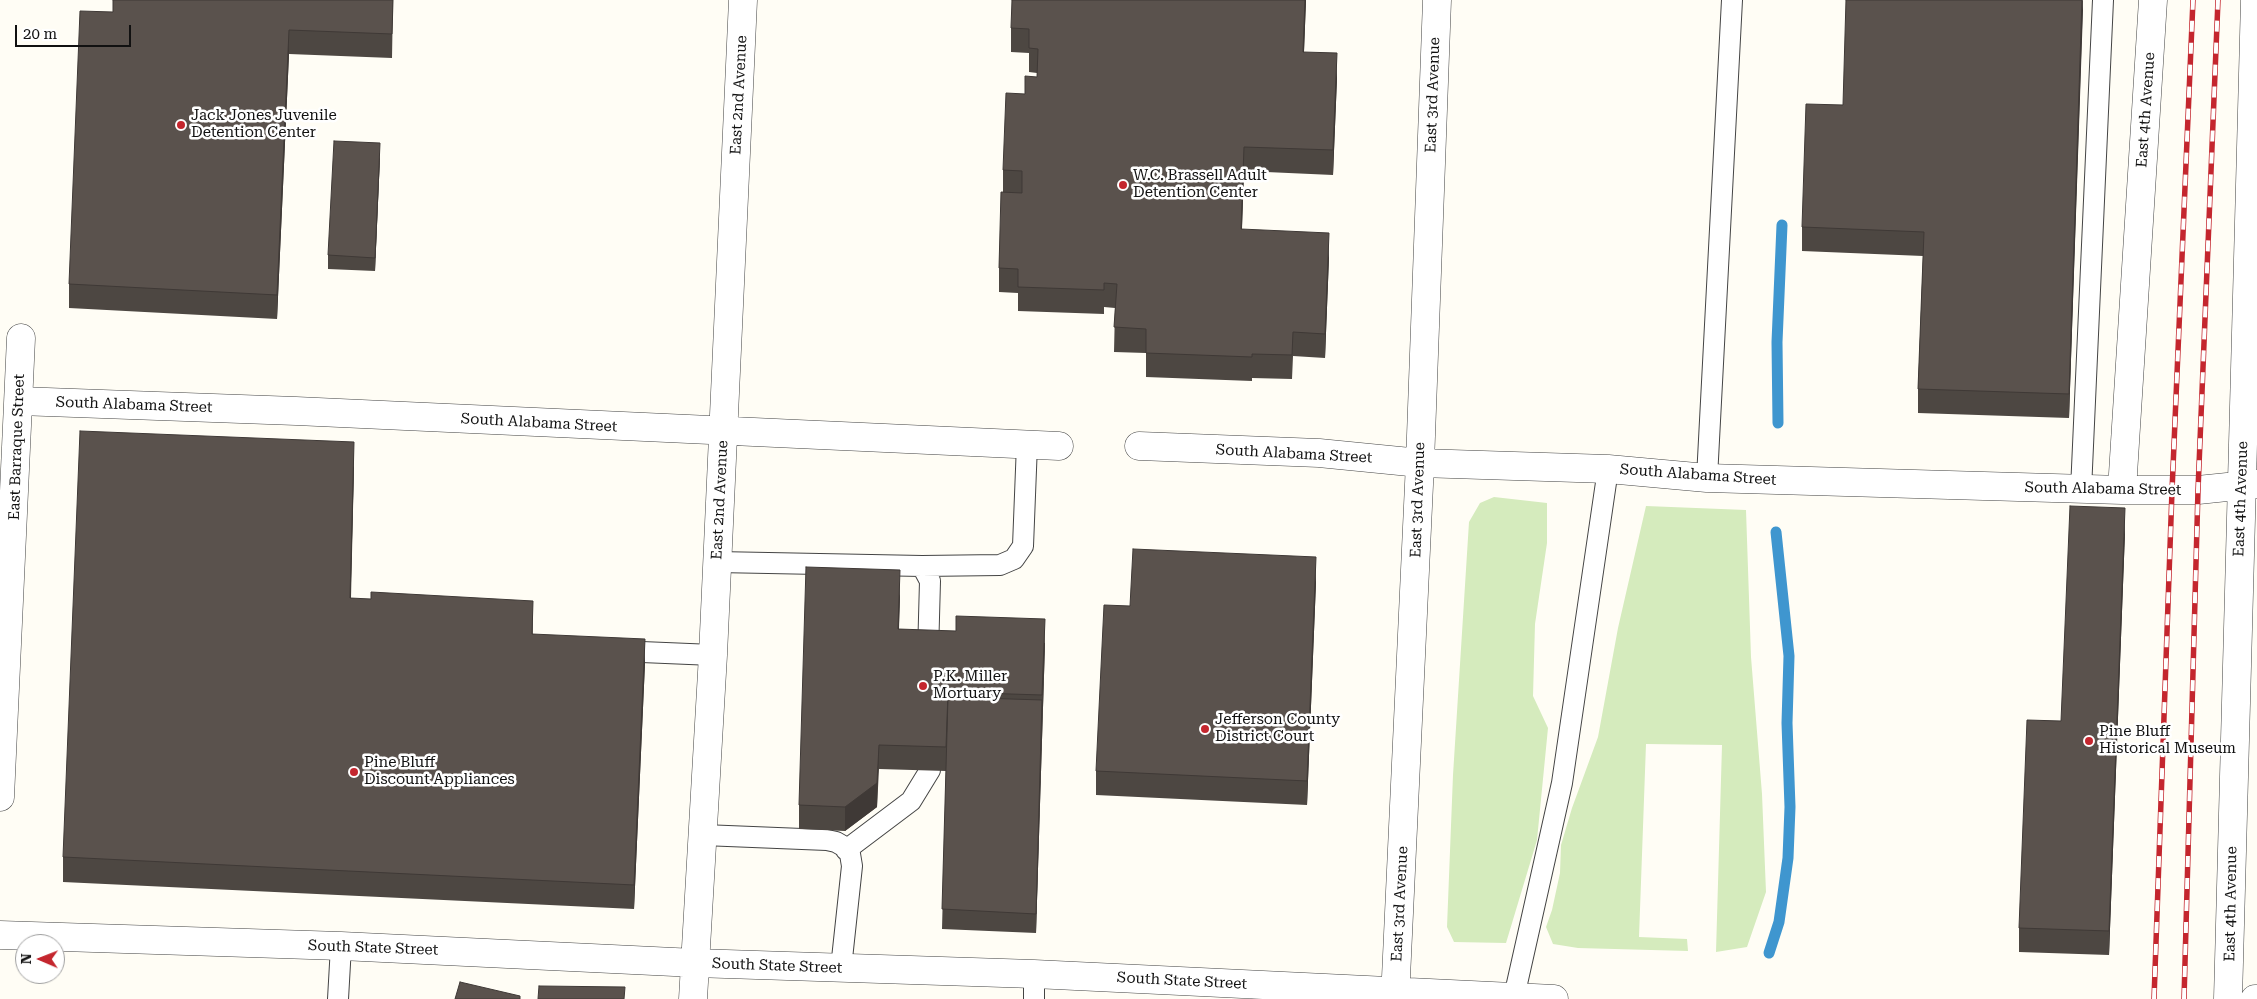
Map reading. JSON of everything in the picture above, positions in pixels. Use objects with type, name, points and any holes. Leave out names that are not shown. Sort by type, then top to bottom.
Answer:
[{"type":"street","name":"East 2nd Avenue","points":[[693,999],[713,655],[743,0]]},
{"type":"street","name":"East 3rd Avenue","points":[[1395,996],[1420,463],[1437,0]]},
{"type":"street","name":"East 4th Avenue","points":[[2122,490],[2153,0]]},
{"type":"street","name":"East 4th Avenue","points":[[2228,999],[2249,486],[2256,0]]},
{"type":"street","name":"East Barraque Street","points":[[0,796],[21,338]]},
{"type":"street","name":"South Alabama Street","points":[[19,401],[1058,446]]},
{"type":"street","name":"South Alabama Street","points":[[1139,446],[1319,453],[1420,463],[1608,468],[1706,478],[2081,490],[2190,490],[2249,486]]},
{"type":"street","name":"South State Street","points":[[0,935],[341,946],[842,968],[1034,986],[1554,999]]},
{"type":"lane","points":[[1706,478],[1732,0]]},
{"type":"lane","points":[[2081,490],[2103,0]]},
{"type":"lane","points":[[717,562],[922,566],[1000,565],[1014,558],[1023,546],[1027,444]]},
{"type":"lane","points":[[1514,997],[1562,783],[1608,468]]},
{"type":"lane","points":[[922,566],[930,581],[928,654]]},
{"type":"lane","points":[[598,651],[713,655]]},
{"type":"lane","points":[[846,850],[911,801],[930,770]]},
{"type":"lane","points":[[703,835],[827,840],[836,842],[846,850],[850,854],[852,866],[842,968]]},
{"type":"lane","points":[[338,999],[341,946]]},
{"type":"green space","points":[[1494,497],[1547,503],[1547,543],[1535,624],[1533,696],[1548,728],[1537,840],[1506,943],[1454,942],[1447,927],[1453,775],[1469,522],[1480,503]]},
{"type":"green space","points":[[1646,506],[1746,510],[1751,657],[1762,794],[1766,892],[1747,947],[1716,952],[1722,745],[1646,744],[1639,937],[1687,939],[1688,951],[1578,948],[1553,944],[1546,927],[1552,910],[1560,873],[1561,845],[1572,808],[1598,737],[1618,628]]},
{"type":"building","name":"Jack Jones Juvenile Detention Center","points":[[113,0],[393,0],[392,34],[289,30],[277,295],[69,284],[80,11],[113,12]]},
{"type":"building","name":"W.C. Brassell Adult Detention Center","points":[[1012,0],[1305,0],[1303,52],[1337,53],[1333,150],[1244,147],[1241,229],[1329,233],[1325,334],[1293,332],[1292,355],[1252,354],[1252,357],[1146,353],[1146,329],[1114,327],[1117,284],[1104,283],[1104,290],[1018,287],[1018,269],[999,268],[1001,192],[1022,193],[1022,171],[1003,170],[1006,93],[1025,94],[1025,76],[1037,77],[1038,49],[1029,48],[1029,29],[1011,28]]},
{"type":"building","points":[[1846,0],[2082,0],[2069,394],[1918,389],[1924,232],[1802,227],[1806,104],[1843,105]]},
{"type":"building","name":"Jack Jones Juvenile Detention Center","points":[[334,141],[380,143],[375,258],[328,255]]},
{"type":"building","name":"Pine Bluff Discount Appliances","points":[[80,431],[354,442],[350,598],[371,599],[371,592],[533,601],[532,634],[645,639],[634,885],[63,857]]},
{"type":"building","name":"Pine Bluff Historical Museum","points":[[2070,506],[2125,508],[2109,931],[2019,928],[2027,720],[2061,721]]},
{"type":"building","name":"Jefferson County District Court","points":[[1133,549],[1316,557],[1307,781],[1096,771],[1104,605],[1130,606]]},
{"type":"building","name":"P.K. Miller Mortuary","points":[[806,567],[900,570],[898,629],[956,631],[956,616],[1045,619],[1042,695],[948,692],[946,747],[879,745],[877,783],[845,807],[799,805]]},
{"type":"building","points":[[948,697],[1042,700],[1036,914],[942,909]]},
{"type":"building","points":[[460,982],[520,996],[520,999],[455,999]]},
{"type":"building","points":[[539,986],[625,987],[624,999],[538,999]]},
{"type":"waterway","points":[[1778,423],[1777,342],[1782,225]]},
{"type":"waterway","points":[[1769,953],[1779,922],[1788,858],[1790,807],[1787,723],[1789,656],[1776,532]]},
{"type":"railway","points":[[2154,999],[2172,491],[2193,0]]},
{"type":"railway","points":[[2184,999],[2198,490],[2218,0]]},
{"type":"place","name":"Jack Jones Juvenile Detention Center","points":[[181,125]]},
{"type":"place","name":"W.C. Brassell Adult Detention Center","points":[[1123,185]]},
{"type":"place","name":"P.K. Miller Mortuary","points":[[923,686]]},
{"type":"place","name":"Jefferson County District Court","points":[[1205,729]]},
{"type":"place","name":"Pine Bluff Historical Museum","points":[[2089,741]]},
{"type":"place","name":"Pine Bluff Discount Appliances","points":[[354,772]]}]
